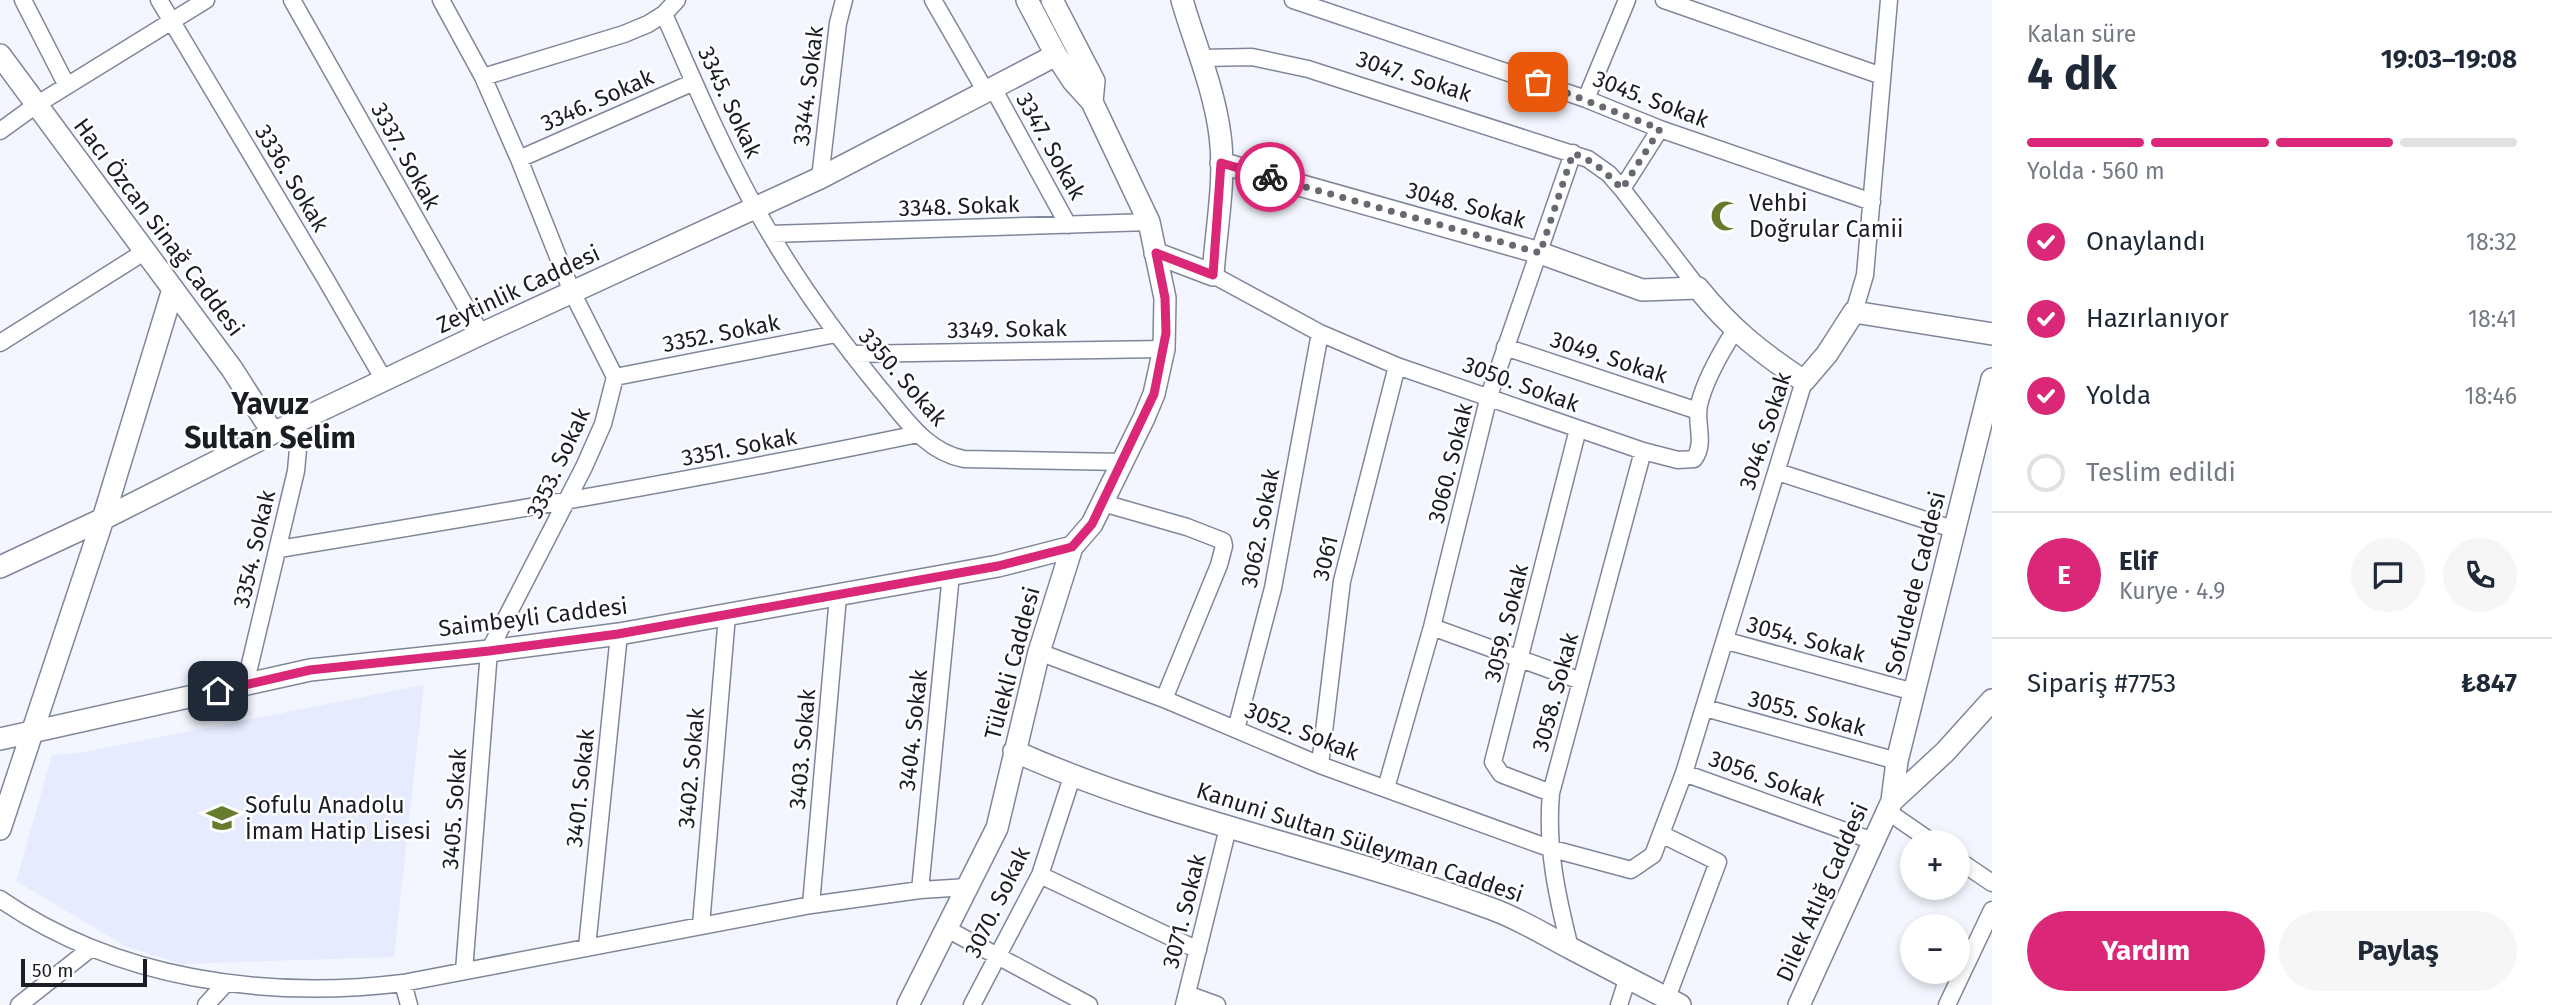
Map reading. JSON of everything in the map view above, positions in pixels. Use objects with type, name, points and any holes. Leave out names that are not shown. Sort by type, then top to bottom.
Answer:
[{"type":"main road","points":[[1027,0],[1056,55],[1073,81],[1092,102]]},
{"type":"main road","points":[[1052,0],[1094,81],[1092,102]]},
{"type":"main road","points":[[1156,253],[1213,275],[1221,163],[1220,135],[1203,58],[1182,0]]},
{"type":"main road","name":"Hacı Özcan Sinağ Caddesi","points":[[0,55],[232,369],[273,433]]},
{"type":"main road","name":"Zeytinlik Caddesi","points":[[0,566],[103,519],[273,433],[481,334],[820,178],[1056,55]]},
{"type":"main road","name":"Tülekli Caddesi","points":[[908,1005],[1002,815],[1014,751],[1039,652],[1072,547],[1092,524],[1123,462],[1154,394],[1164,348],[1165,298],[1149,222],[1092,102]]},
{"type":"main road","name":"3048. Sokak","points":[[1221,163],[1540,253],[1642,290],[1698,288]]},
{"type":"main road","name":"3047. Sokak","points":[[1698,288],[1735,330],[1804,381]]},
{"type":"main road","points":[[0,829],[103,519],[173,289]]},
{"type":"main road","points":[[1854,312],[1992,334]]},
{"type":"main road","name":"3046. Sokak","points":[[1804,381],[1827,354],[1854,312]]},
{"type":"main road","name":"Sofudede Caddesi","points":[[1890,806],[1897,761],[1992,381]]},
{"type":"main road","name":"Saimbeyli Caddesi","points":[[0,739],[310,670],[618,634],[998,566],[1072,547]]},
{"type":"main road","points":[[1890,806],[1945,752],[1992,700]]},
{"type":"main road","name":"Kanuni Sultan Süleyman Caddesi","points":[[1014,751],[1072,777],[1521,920],[1674,1002]]},
{"type":"main road","name":"Dilek Atlığ Caddesi","points":[[1799,1005],[1890,806]]},
{"type":"street","points":[[23,0],[67,86]]},
{"type":"street","name":"3336. Sokak","points":[[159,0],[384,380]]},
{"type":"street","points":[[0,131],[206,0]]},
{"type":"street","name":"3337. Sokak","points":[[292,0],[481,334]]},
{"type":"street","points":[[441,0],[482,77],[519,159],[572,292],[615,377]]},
{"type":"street","points":[[482,77],[624,34],[664,14],[677,0]]},
{"type":"street","name":"3344. Sokak","points":[[820,178],[838,23],[844,0]]},
{"type":"street","name":"3347. Sokak","points":[[933,0],[990,90],[1068,225]]},
{"type":"street","name":"3045. Sokak","points":[[1293,0],[1586,99],[1660,129],[1872,202]]},
{"type":"street","points":[[1586,99],[1627,0]]},
{"type":"street","points":[[1664,0],[1882,76]]},
{"type":"street","name":"3046. Sokak","points":[[1854,312],[1865,275],[1889,0]]},
{"type":"street","name":"3345. Sokak","points":[[664,14],[755,209]]},
{"type":"street","name":"3047. Sokak","points":[[1203,58],[1252,57],[1308,69],[1588,159],[1622,189],[1698,288]]},
{"type":"street","name":"3346. Sokak","points":[[519,159],[694,82]]},
{"type":"street","points":[[1622,189],[1660,129]]},
{"type":"street","name":"3060. Sokak","points":[[1386,788],[1432,627],[1489,396],[1573,153]]},
{"type":"street","name":"3350. Sokak","points":[[755,209],[836,334],[918,435],[948,456],[964,459],[1123,462]]},
{"type":"street","name":"3348. Sokak","points":[[770,234],[1149,222]]},
{"type":"street","points":[[0,343],[144,253]]},
{"type":"street","name":"3050. Sokak","points":[[1213,275],[1320,333],[1397,366],[1643,451],[1678,460],[1694,459],[1697,454],[1700,435],[1698,411],[1704,391],[1735,330]]},
{"type":"street","name":"3062. Sokak","points":[[1236,729],[1273,588],[1320,333]]},
{"type":"street","name":"3352. Sokak","points":[[615,377],[836,334]]},
{"type":"street","name":"3049. Sokak","points":[[1505,347],[1698,411]]},
{"type":"street","name":"3349. Sokak","points":[[852,354],[1164,348]]},
{"type":"street","name":"3061","points":[[1320,765],[1342,581],[1397,366]]},
{"type":"street","name":"3353. Sokak","points":[[489,651],[567,502],[604,424],[615,377]]},
{"type":"street","name":"3046. Sokak","points":[[1549,848],[1631,870],[1653,855],[1684,773],[1727,640],[1804,381]]},
{"type":"street","name":"3354. Sokak","points":[[245,685],[296,471],[298,449],[293,424]]},
{"type":"street","name":"3059. Sokak","points":[[1551,793],[1501,774],[1493,762],[1578,429]]},
{"type":"street","name":"3351. Sokak","points":[[279,549],[567,502],[918,435]]},
{"type":"street","name":"3058. Sokak","points":[[1570,948],[1559,906],[1549,848],[1551,793],[1643,451]]},
{"type":"street","points":[[1778,472],[1956,530]]},
{"type":"street","name":"3062. Sokak","points":[[1103,503],[1187,527],[1223,541],[1219,565],[1164,699]]},
{"type":"street","name":"3404. Sokak","points":[[920,890],[951,574]]},
{"type":"street","name":"3403. Sokak","points":[[811,905],[838,596]]},
{"type":"street","name":"3402. Sokak","points":[[701,925],[727,615]]},
{"type":"street","points":[[1432,627],[1581,681]]},
{"type":"street","name":"3401. Sokak","points":[[587,947],[618,634]]},
{"type":"street","name":"3054. Sokak","points":[[1727,640],[1914,692]]},
{"type":"street","name":"3405. Sokak","points":[[464,971],[489,651]]},
{"type":"street","name":"3052. Sokak","points":[[1039,652],[1164,699],[1320,765],[1549,848]]},
{"type":"street","name":"3055. Sokak","points":[[1705,708],[1897,761]]},
{"type":"street","name":"3056. Sokak","points":[[1684,773],[1873,841]]},
{"type":"street","name":"3070. Sokak","points":[[972,1005],[1040,875],[1072,777]]},
{"type":"street","points":[[1890,806],[1918,830]]},
{"type":"street","name":"3071. Sokak","points":[[1185,1000],[1228,828]]},
{"type":"street","points":[[1661,834],[1718,862],[1674,1002]]},
{"type":"street","points":[[1970,868],[1992,883]]},
{"type":"street","points":[[1040,875],[1198,950]]},
{"type":"street","points":[[0,899],[46,927],[90,948],[155,968],[254,987],[372,987],[811,905],[920,890],[968,887]]},
{"type":"street","points":[[1947,1005],[1992,910]]},
{"type":"street","points":[[947,929],[1089,1005]]},
{"type":"street","points":[[19,1005],[90,948]]},
{"type":"street","points":[[1619,1005],[1628,977]]},
{"type":"street","points":[[206,1005],[226,983]]},
{"type":"street","points":[[403,983],[410,1005]]},
{"type":"street","points":[[254,987],[258,1005]]},
{"type":"street","points":[[1185,1000],[1217,1005]]},
{"type":"shaded area","name":"Sofulu Anadolu İmam Hatip Lisesi","points":[[424,685],[394,957],[181,964],[125,946],[16,881],[52,755],[78,753]]},
{"type":"way so far","points":[[1270,177],[1540,253],[1573,153],[1601,168],[1622,189],[1660,129],[1538,82]]},
{"type":"place","name":"Vehbi Doğrular Camii","points":[[1726,216]]},
{"type":"place","name":"Sofulu Anadolu İmam Hatip Lisesi","points":[[222,818]]},
{"type":"district","name":"Yavuz Sultan Selim","points":[[270,421]]},
{"type":"route","points":[[218,691],[310,670],[618,634],[998,566],[1072,547],[1092,524],[1144,418],[1160,373],[1166,333],[1165,298],[1156,253],[1213,275],[1221,163],[1270,177]]}]
